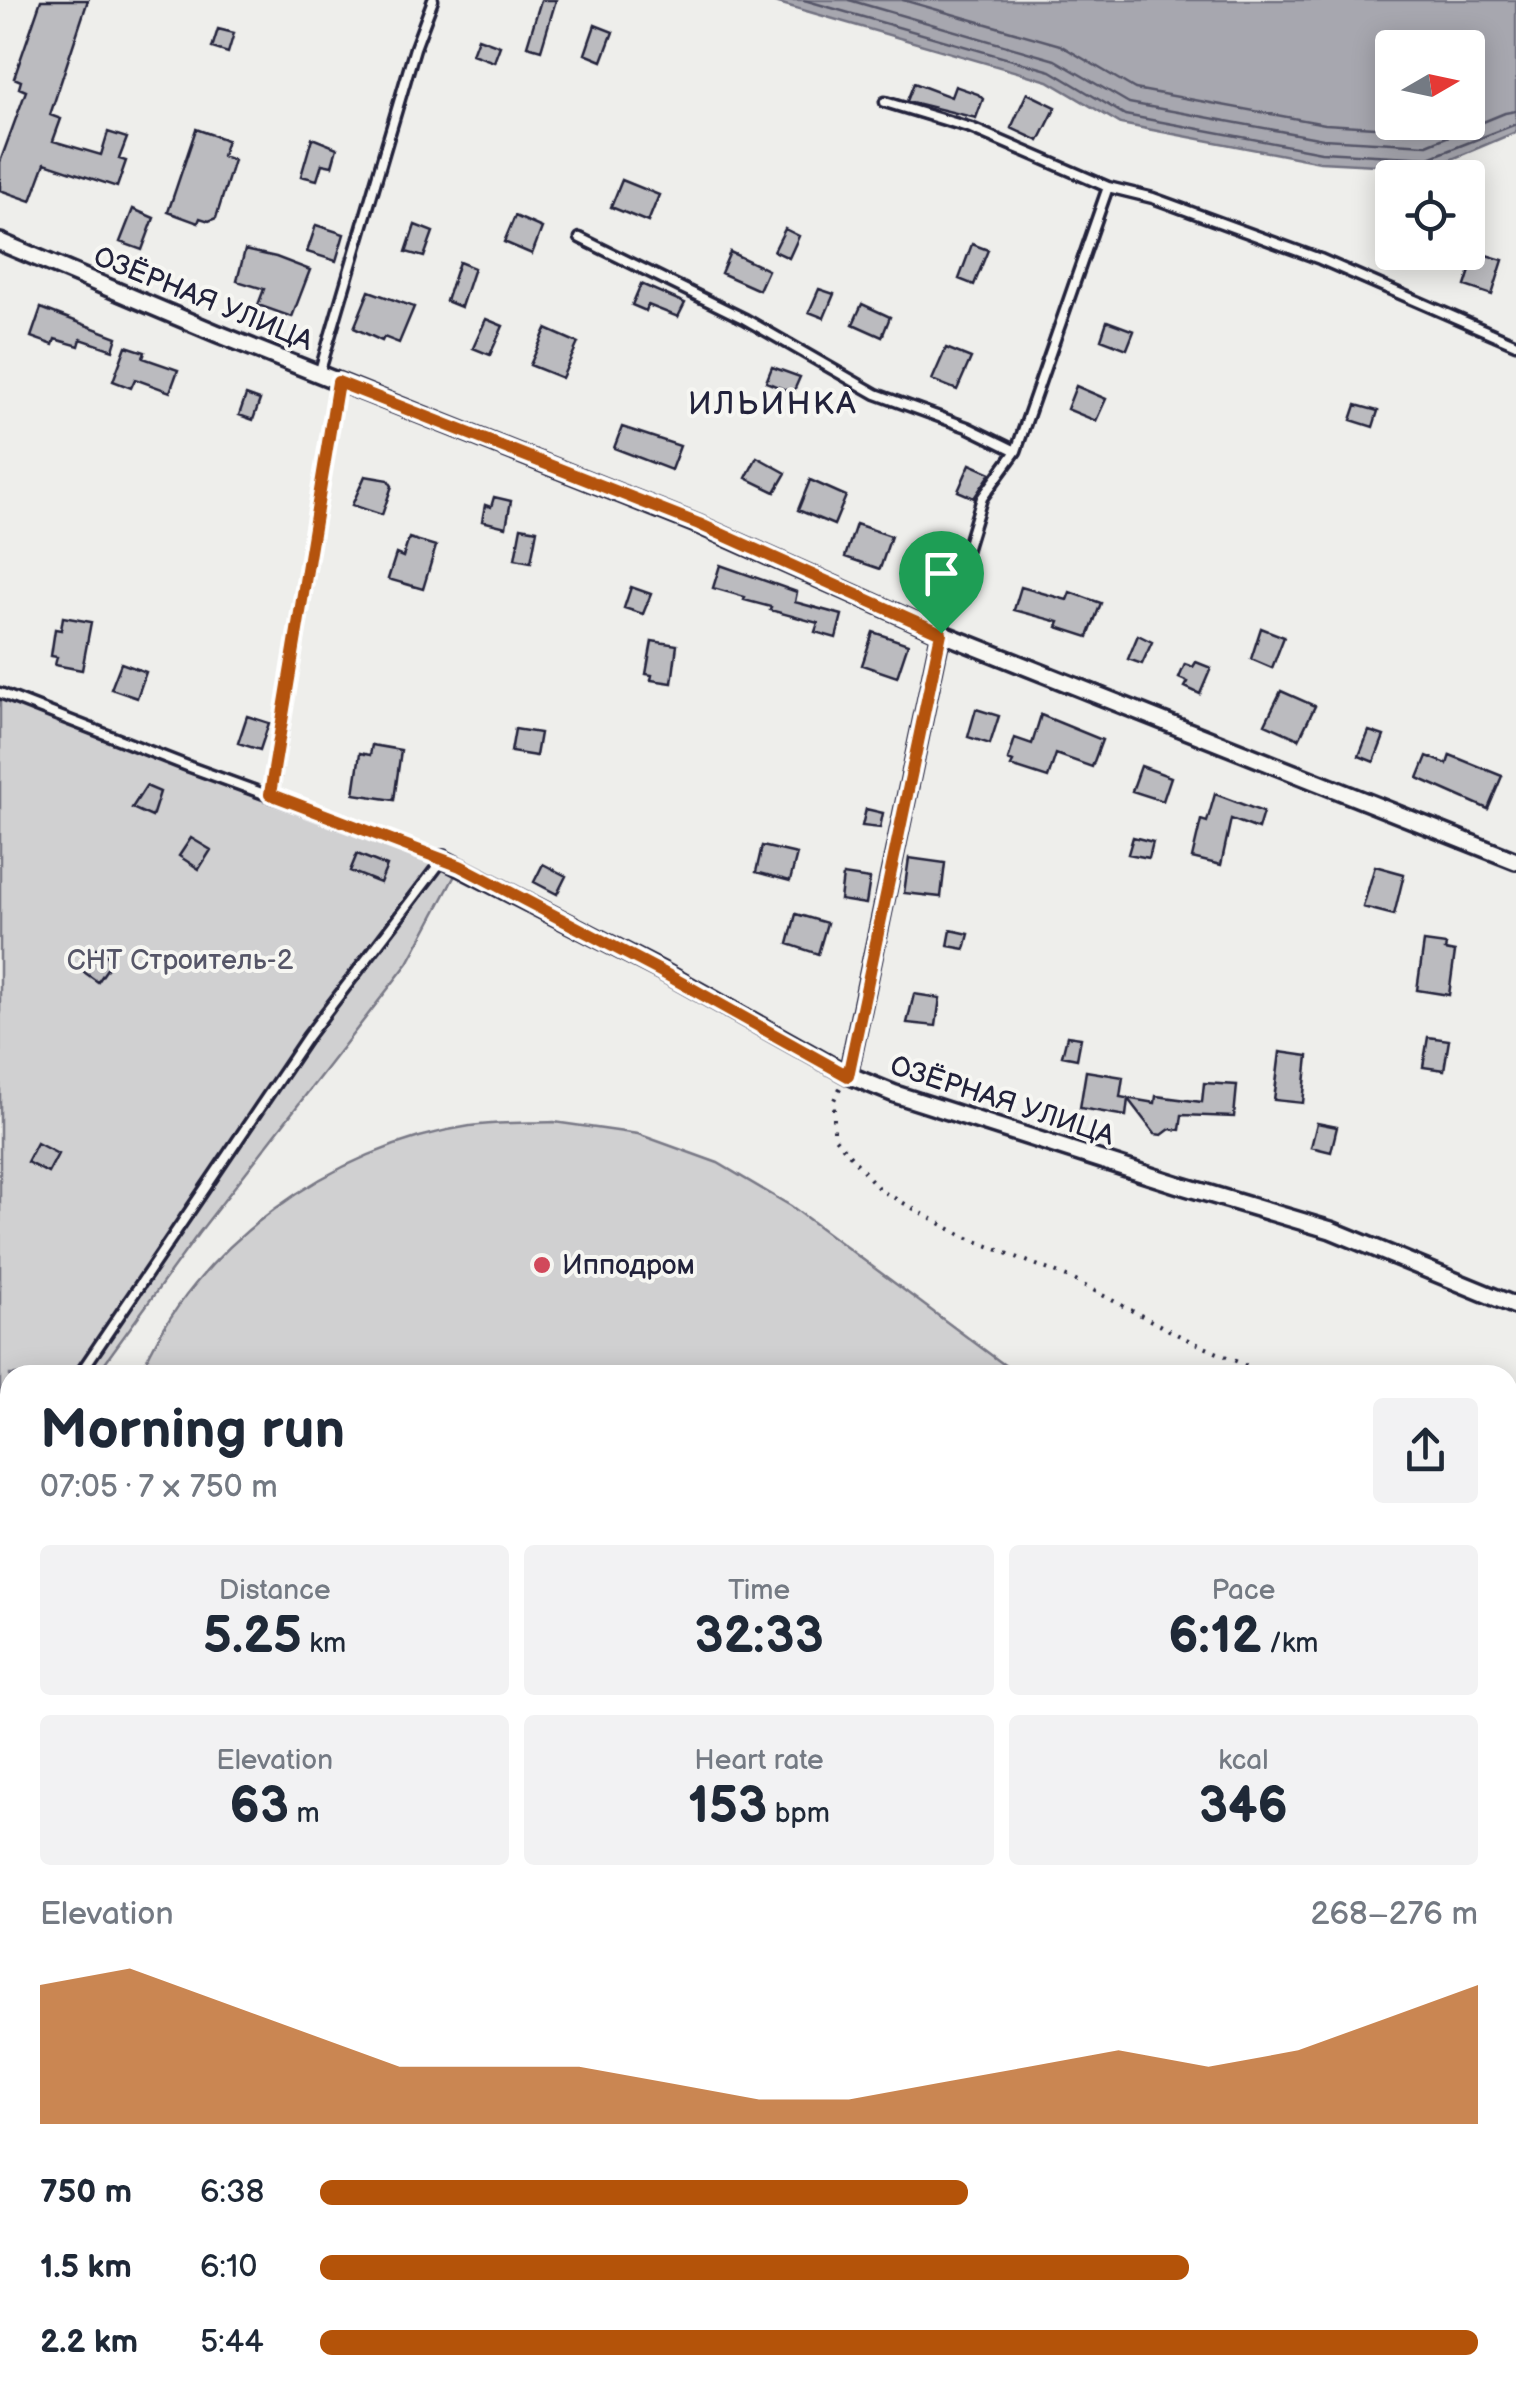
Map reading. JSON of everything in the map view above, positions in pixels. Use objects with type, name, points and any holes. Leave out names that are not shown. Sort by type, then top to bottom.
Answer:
[{"type":"street","name":"ОЗЁРНАЯ УЛИЦА","points":[[0,242],[338,382],[699,524],[941,633],[1516,861]]},
{"type":"street","points":[[848,1076],[941,633]]},
{"type":"street","name":"ОЗЁРНАЯ УЛИЦА","points":[[443,860],[662,972],[848,1076],[1158,1179],[1331,1230],[1516,1306]]},
{"type":"lane","points":[[319,374],[415,48],[433,0]]},
{"type":"lane","points":[[884,102],[971,128],[1108,186],[1154,198],[1320,259],[1516,344]]},
{"type":"lane","points":[[941,633],[982,498],[1016,451],[1108,186]]},
{"type":"lane","points":[[580,238],[745,319],[876,394],[968,427],[1016,451]]},
{"type":"lane","points":[[270,794],[338,382]]},
{"type":"lane","points":[[0,692],[443,860],[308,1036],[85,1365]]},
{"type":"path","points":[[848,1076],[834,1100],[834,1137],[880,1190],[961,1235],[1072,1279],[1244,1365]]},
{"type":"green space","name":"СНТ Строитель-2","points":[[0,694],[149,757],[460,866],[408,963],[198,1234],[103,1365],[0,1365]]},
{"type":"green space","name":"Ипподром","points":[[554,1122],[638,1134],[718,1163],[791,1206],[1005,1365],[145,1365],[164,1328],[195,1284],[232,1245],[274,1210],[369,1155],[419,1137],[480,1125]]},
{"type":"water","points":[[768,0],[1516,0],[1516,132],[1450,160],[1375,160],[1375,165],[1320,162],[1121,124],[1048,81]]},
{"type":"building","points":[[41,0],[88,0],[50,115],[61,119],[53,141],[101,155],[108,132],[127,138],[119,159],[126,161],[117,187],[45,163],[31,201],[0,190],[0,162],[26,91],[19,88],[21,81],[14,78]]},
{"type":"building","points":[[541,0],[556,0],[541,50],[527,46]]},
{"type":"building","points":[[595,25],[613,32],[602,61],[585,54]]},
{"type":"building","points":[[218,29],[234,33],[228,53],[212,48]]},
{"type":"building","points":[[478,38],[500,46],[494,62],[472,54]]},
{"type":"building","points":[[914,83],[951,97],[955,86],[978,94],[983,99],[976,118],[907,101]]},
{"type":"building","points":[[1027,93],[1056,107],[1039,141],[1011,128]]},
{"type":"building","points":[[196,129],[227,140],[222,156],[234,160],[216,218],[200,218],[198,223],[168,212]]},
{"type":"building","points":[[312,138],[337,148],[332,166],[322,164],[317,180],[301,176]]},
{"type":"building","points":[[622,180],[659,195],[648,222],[611,207]]},
{"type":"building","points":[[133,209],[154,218],[142,250],[120,242]]},
{"type":"building","points":[[515,216],[542,228],[532,254],[504,242]]},
{"type":"building","points":[[316,225],[344,234],[336,261],[307,252]]},
{"type":"building","points":[[415,225],[433,232],[424,257],[406,252]]},
{"type":"building","points":[[785,229],[799,236],[789,258],[774,251]]},
{"type":"building","points":[[972,244],[988,250],[974,285],[959,279]]},
{"type":"building","points":[[245,250],[310,270],[292,317],[258,305],[264,289],[237,281]]},
{"type":"building","points":[[730,252],[768,270],[759,290],[721,273]]},
{"type":"building","points":[[1485,255],[1503,260],[1492,295],[1465,286],[1470,270],[1485,270]]},
{"type":"building","points":[[459,262],[474,268],[461,307],[446,301]]},
{"type":"building","points":[[641,284],[685,303],[678,317],[648,305],[646,311],[632,305]]},
{"type":"building","points":[[819,289],[834,294],[824,318],[809,312]]},
{"type":"building","points":[[369,291],[414,307],[399,343],[384,337],[382,341],[354,328]]},
{"type":"building","points":[[862,304],[890,317],[882,337],[853,324]]},
{"type":"building","points":[[41,308],[117,337],[113,350],[81,339],[79,346],[55,339],[53,345],[31,337]]},
{"type":"building","points":[[486,319],[503,326],[490,355],[473,348]]},
{"type":"building","points":[[1107,321],[1134,331],[1127,349],[1101,339]]},
{"type":"building","points":[[546,329],[578,343],[562,378],[530,365]]},
{"type":"building","points":[[126,346],[145,352],[143,358],[178,370],[170,392],[135,379],[131,388],[113,381]]},
{"type":"building","points":[[946,348],[971,358],[957,390],[932,380]]},
{"type":"building","points":[[772,367],[800,377],[793,393],[766,382]]},
{"type":"building","points":[[1076,386],[1106,399],[1096,421],[1067,409]]},
{"type":"building","points":[[246,395],[260,400],[253,420],[239,415]]},
{"type":"building","points":[[1356,405],[1378,411],[1373,427],[1351,420]]},
{"type":"building","points":[[622,427],[680,446],[671,470],[614,448]]},
{"type":"building","points":[[757,457],[786,473],[775,492],[746,478]]},
{"type":"building","points":[[970,464],[991,473],[974,498],[958,491]]},
{"type":"building","points":[[365,476],[388,480],[392,486],[382,515],[352,505]]},
{"type":"building","points":[[810,480],[846,496],[834,525],[798,510]]},
{"type":"building","points":[[494,497],[511,501],[506,527],[482,521],[485,505],[491,507]]},
{"type":"building","points":[[856,524],[891,536],[880,569],[845,557]]},
{"type":"building","points":[[521,527],[537,530],[531,562],[515,559]]},
{"type":"building","points":[[409,538],[436,546],[423,589],[388,579],[396,554],[403,557]]},
{"type":"building","points":[[927,553],[945,561],[936,582],[918,575]]},
{"type":"building","points":[[720,565],[797,592],[795,602],[842,615],[836,638],[815,632],[818,623],[713,588]]},
{"type":"building","points":[[631,587],[651,594],[643,614],[624,608]]},
{"type":"building","points":[[1021,587],[1067,600],[1070,592],[1101,603],[1088,637],[1057,627],[1059,622],[1014,610]]},
{"type":"building","points":[[63,617],[91,622],[82,670],[55,665],[57,657],[51,656],[55,629],[61,630]]},
{"type":"building","points":[[1261,628],[1284,637],[1272,668],[1251,659]]},
{"type":"building","points":[[873,632],[908,644],[897,677],[862,665]]},
{"type":"building","points":[[1138,635],[1152,642],[1142,664],[1128,659]]},
{"type":"building","points":[[652,641],[677,645],[672,683],[651,680],[652,675],[646,674]]},
{"type":"building","points":[[1196,662],[1211,668],[1200,694],[1185,687],[1188,682],[1179,678],[1185,664],[1193,667]]},
{"type":"building","points":[[121,663],[146,672],[137,698],[111,689]]},
{"type":"building","points":[[1281,691],[1315,706],[1299,739],[1265,724]]},
{"type":"building","points":[[976,709],[999,716],[990,744],[968,737]]},
{"type":"building","points":[[1041,715],[1102,740],[1092,767],[1056,754],[1048,778],[1011,766],[1013,762],[1008,760],[1015,738],[1032,744]]},
{"type":"building","points":[[247,716],[269,723],[260,750],[238,743]]},
{"type":"building","points":[[515,729],[540,733],[536,756],[511,752]]},
{"type":"building","points":[[1369,731],[1384,736],[1374,762],[1359,756]]},
{"type":"building","points":[[372,745],[401,750],[394,800],[354,794],[360,753],[370,755]]},
{"type":"building","points":[[1450,755],[1502,776],[1488,809],[1418,778],[1427,756],[1447,764]]},
{"type":"building","points":[[1141,766],[1171,777],[1163,801],[1132,791]]},
{"type":"building","points":[[146,786],[160,792],[152,817],[132,808]]},
{"type":"building","points":[[1215,794],[1263,812],[1258,829],[1231,819],[1221,865],[1192,858],[1201,820],[1207,822]]},
{"type":"building","points":[[866,809],[883,813],[880,828],[862,826]]},
{"type":"building","points":[[1133,837],[1153,842],[1149,858],[1128,854]]},
{"type":"building","points":[[191,838],[211,850],[199,869],[179,856]]},
{"type":"building","points":[[762,846],[797,854],[790,881],[756,872]]},
{"type":"building","points":[[357,854],[387,866],[380,883],[350,871]]},
{"type":"building","points":[[909,858],[945,863],[941,897],[904,893]]},
{"type":"building","points":[[543,864],[566,876],[557,894],[534,882]]},
{"type":"building","points":[[1375,866],[1404,874],[1394,915],[1363,907]]},
{"type":"building","points":[[843,875],[870,879],[866,904],[840,900]]},
{"type":"building","points":[[796,914],[827,923],[818,954],[788,944]]},
{"type":"building","points":[[951,930],[969,934],[965,949],[948,946]]},
{"type":"building","points":[[1424,942],[1446,945],[1445,950],[1455,952],[1449,995],[1417,990]]},
{"type":"building","points":[[96,948],[113,960],[98,982],[81,970]]},
{"type":"building","points":[[914,994],[940,998],[936,1026],[907,1023]]},
{"type":"building","points":[[1067,1036],[1081,1038],[1077,1059],[1062,1056]]},
{"type":"building","points":[[1428,1037],[1449,1040],[1444,1070],[1423,1067]]},
{"type":"building","points":[[1280,1052],[1308,1056],[1303,1103],[1274,1100]]},
{"type":"building","points":[[1086,1071],[1123,1077],[1120,1097],[1155,1103],[1156,1096],[1202,1102],[1204,1083],[1237,1085],[1234,1117],[1182,1115],[1180,1130],[1155,1134],[1128,1099],[1126,1116],[1080,1108]]},
{"type":"building","points":[[1317,1123],[1337,1127],[1331,1152],[1311,1147]]},
{"type":"building","points":[[37,1143],[58,1154],[48,1173],[27,1162]]},
{"type":"place","name":"Ипподром","points":[[542,1265]]},
{"type":"district","name":"ИЛЬИНКА","points":[[773,404]]},
{"type":"route","points":[[338,382],[699,524],[941,633],[848,1076],[460,866],[270,794],[338,382]]}]
